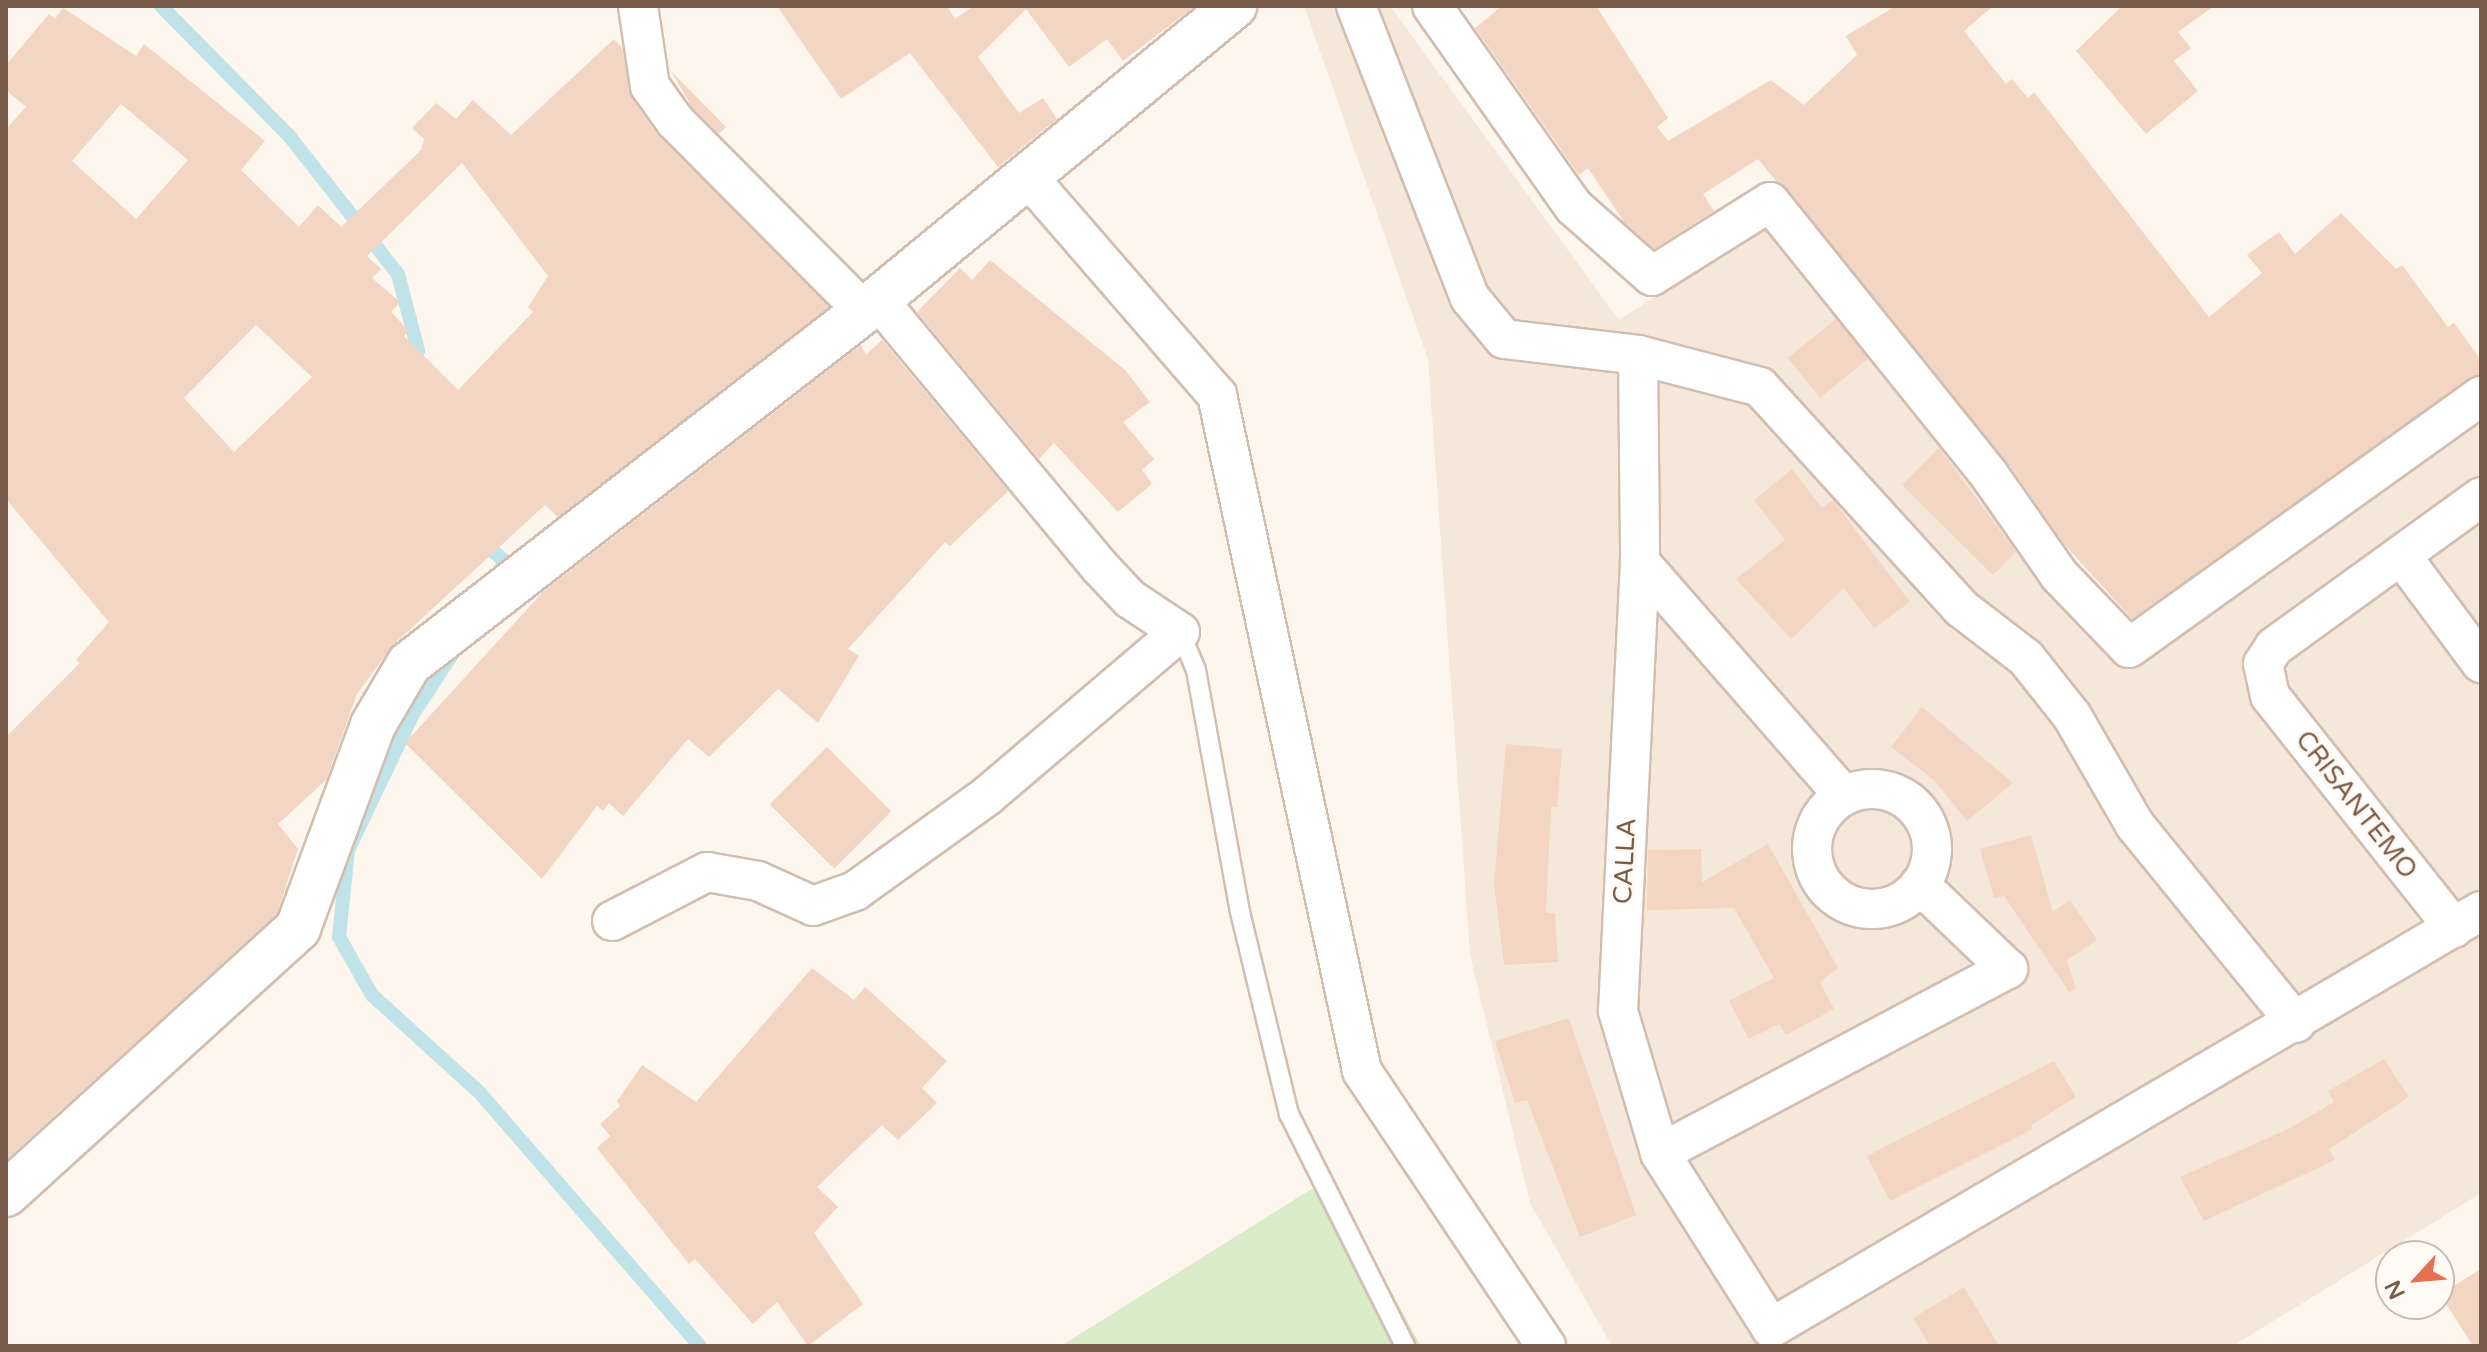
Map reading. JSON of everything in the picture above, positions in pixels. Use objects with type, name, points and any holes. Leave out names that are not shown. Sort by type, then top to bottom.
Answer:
[{"type":"street","points":[[612,921],[707,872],[758,881],[813,906],[855,891],[987,796],[1180,632],[1130,599],[871,305],[675,121],[650,86],[638,6]]},
{"type":"street","points":[[6,1194],[298,928],[373,725],[409,664],[871,305],[1234,6]]},
{"type":"street","points":[[1356,6],[1470,298],[1504,339],[1638,355],[1760,387],[1961,608],[2026,658],[2072,716],[2135,825],[2296,1023],[2468,919]]},
{"type":"street","points":[[1432,6],[1574,207],[1652,276],[1770,202],[1990,476],[2059,575],[2129,648],[2481,396]]},
{"type":"street","points":[[1028,177],[1217,395],[1362,1071],[1546,1346]]},
{"type":"street","name":"CALLA","points":[[1638,355],[1640,562],[1618,1011],[1660,1153],[1771,1328],[2296,1023]]},
{"type":"street","points":[[2481,497],[2403,558],[2481,663]]},
{"type":"street","name":"CRISANTEMO","points":[[2403,558],[2274,647],[2263,679],[2270,696],[2468,919]]},
{"type":"street","points":[[1640,562],[1843,795]]},
{"type":"street","points":[[1887,791],[1919,812],[1932,848],[1920,885],[1906,899],[1868,910],[1831,894],[1812,859],[1813,838],[1820,819],[1843,795],[1887,791]]},
{"type":"street","points":[[1660,1153],[2008,969],[1920,885]]},
{"type":"lane","points":[[1180,632],[1196,670],[1240,912],[1289,1114],[1405,1346]]},
{"type":"shaded area","points":[[1304,6],[1390,6],[1619,320],[1764,224],[2114,661],[2142,649],[2481,409],[2481,1193],[2405,1240],[2375,1240],[2375,1258],[2233,1346],[1612,1346],[1530,1203],[1470,955],[1428,359]]},
{"type":"green space","points":[[1329,1178],[1421,1346],[1061,1346]]},
{"type":"building","points":[[777,6],[947,6],[955,19],[973,6],[1195,6],[1123,61],[1107,39],[1069,67],[1026,9],[978,57],[1019,113],[1043,98],[1057,119],[998,167],[910,53],[841,99]]},
{"type":"building","points":[[1502,6],[1596,6],[1668,118],[1657,127],[1668,141],[1771,80],[1804,105],[1857,55],[1846,36],[1896,6],[1993,6],[1964,31],[2006,84],[2012,79],[2028,98],[2034,92],[2209,317],[2262,273],[2247,255],[2279,232],[2295,254],[2341,213],[2396,269],[2402,265],[2448,327],[2454,323],[2481,360],[2481,374],[2132,619],[2064,544],[2007,462],[1758,159],[1703,194],[1714,211],[1654,249],[1624,222],[1588,168],[1579,175],[1475,28]]},
{"type":"building","points":[[2122,6],[2214,6],[2178,32],[2191,48],[2174,61],[2198,91],[2146,134],[2076,51]]},
{"type":"building","points":[[63,8],[136,56],[144,44],[265,141],[241,170],[299,227],[318,205],[341,227],[421,150],[424,139],[412,128],[436,103],[456,119],[473,100],[511,135],[614,39],[622,48],[632,98],[657,134],[829,307],[558,517],[545,505],[393,645],[357,694],[326,780],[278,824],[298,849],[277,914],[6,1160],[6,737],[80,663],[76,660],[109,622],[6,499],[6,129],[26,107],[6,90],[6,65],[49,14],[55,19]],"holes":[[[121,104],[188,160],[136,219],[72,161]],[[462,163],[548,276],[528,307],[533,312],[458,390],[404,336],[409,331],[391,312],[400,302],[372,278],[381,269],[367,256]],[[256,325],[312,377],[234,452],[184,398]]]},
{"type":"building","points":[[671,71],[726,127],[719,134],[692,107]]},
{"type":"building","points":[[990,260],[1125,370],[1150,402],[1123,422],[1154,459],[1142,470],[1152,484],[1118,512],[1054,443],[1039,459],[917,312],[960,268],[972,280]]},
{"type":"building","points":[[1836,319],[1868,359],[1820,398],[1788,358]]},
{"type":"building","points":[[882,340],[1008,491],[950,546],[945,542],[848,649],[859,656],[818,723],[778,689],[709,757],[688,739],[623,816],[609,803],[603,811],[597,806],[542,879],[405,743],[543,592],[861,345],[866,355]]},
{"type":"building","points":[[1939,448],[2016,552],[1993,575],[1902,485]]},
{"type":"building","points":[[1792,469],[1822,508],[1833,500],[1910,602],[1874,628],[1844,588],[1791,639],[1736,579],[1785,540],[1754,500]]},
{"type":"building","points":[[1922,707],[2013,783],[1967,821],[1935,781],[1891,747]]},
{"type":"building","points":[[1506,744],[1562,749],[1557,807],[1551,807],[1546,913],[1555,913],[1558,962],[1504,965],[1494,884]]},
{"type":"building","points":[[827,747],[891,811],[834,869],[770,804]]},
{"type":"building","points":[[2031,835],[2053,912],[2070,900],[2097,940],[2067,960],[2076,989],[2069,992],[2004,896],[1994,898],[1980,849]]},
{"type":"building","points":[[1768,844],[1838,968],[1820,982],[1834,1009],[1786,1035],[1779,1024],[1749,1039],[1729,1001],[1774,978],[1734,908],[1647,910],[1648,850],[1701,849],[1702,882]]},
{"type":"building","points":[[812,968],[854,1000],[865,987],[947,1061],[922,1088],[937,1103],[898,1140],[882,1125],[817,1187],[838,1207],[814,1233],[863,1304],[808,1346],[777,1302],[753,1324],[695,1259],[689,1264],[597,1148],[610,1136],[600,1124],[620,1106],[617,1101],[642,1065],[696,1102]]},
{"type":"building","points":[[1569,1018],[1636,1215],[1580,1237],[1527,1100],[1515,1103],[1495,1041]]},
{"type":"building","points":[[2384,1059],[2409,1097],[2329,1149],[2335,1160],[2204,1221],[2180,1177],[2288,1129],[2334,1102],[2328,1091]]},
{"type":"building","points":[[2054,1061],[2076,1097],[2031,1125],[2033,1129],[1890,1201],[1867,1156]]},
{"type":"building","points":[[2481,1269],[2481,1346],[2473,1346],[2455,1318],[2455,1285]]},
{"type":"building","points":[[1964,1287],[1999,1346],[1930,1346],[1913,1318]]},
{"type":"waterway","points":[[161,6],[290,137],[398,274],[418,350],[414,369]]},
{"type":"waterway","points":[[482,541],[504,561],[498,582]]},
{"type":"waterway","points":[[457,647],[413,714],[348,850],[339,937],[372,995],[479,1092],[700,1346]]}]
